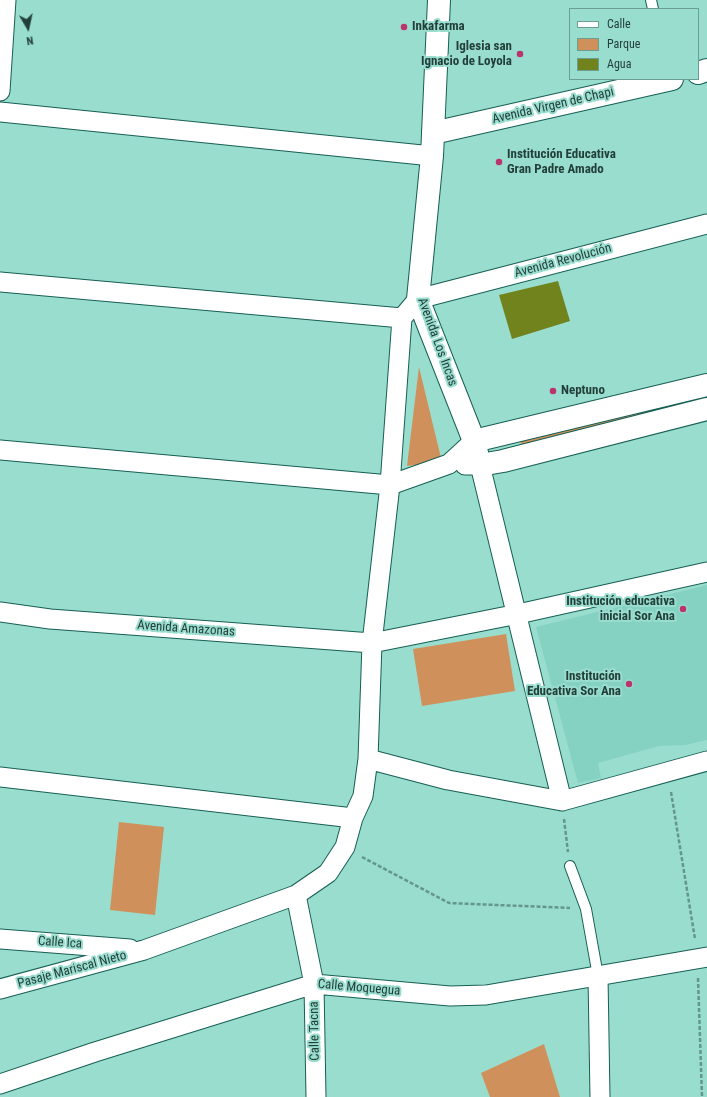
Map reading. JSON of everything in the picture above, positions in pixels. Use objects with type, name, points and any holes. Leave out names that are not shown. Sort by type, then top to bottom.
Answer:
[{"type":"main road","name":"Avenida Los Incas","points":[[439,0],[432,156],[418,299],[474,441],[480,465]]},
{"type":"main road","name":"Avenida Virgen de Chapi","points":[[433,133],[668,80]]},
{"type":"main road","points":[[474,441],[707,385]]},
{"type":"main road","points":[[480,465],[503,461],[707,409]]},
{"type":"street","points":[[0,91],[6,0]]},
{"type":"street","points":[[0,112],[432,156]]},
{"type":"street","name":"Avenida Revolución","points":[[418,299],[707,224]]},
{"type":"street","points":[[0,282],[402,318],[418,299]]},
{"type":"street","name":"Pasaje Mariscal Nieto","points":[[0,990],[144,950],[296,895],[328,873],[345,847],[353,818],[363,796],[368,759],[372,643],[390,485],[402,318]]},
{"type":"street","points":[[449,464],[474,441]]},
{"type":"street","points":[[0,450],[390,485],[449,464],[480,465],[518,614],[562,801]]},
{"type":"street","name":"Avenida Amazonas","points":[[0,612],[50,619],[372,643],[518,614],[707,572]]},
{"type":"street","points":[[368,759],[448,780],[562,801],[707,761]]},
{"type":"street","points":[[0,777],[353,818]]},
{"type":"street","name":"Calle Tacna","points":[[296,895],[314,984],[316,1097]]},
{"type":"street","name":"Calle Ica","points":[[0,939],[144,950]]},
{"type":"street","name":"Calle Moquegua","points":[[0,1084],[95,1052],[314,984],[450,996],[486,995],[702,957]]},
{"type":"street","points":[[598,976],[600,1097]]},
{"type":"lane","points":[[570,866],[586,909],[598,976]]},
{"type":"path","points":[[668,772],[702,957],[702,1097]]},
{"type":"path","points":[[562,801],[570,866]]},
{"type":"path","points":[[345,847],[390,874],[449,903],[586,909]]},
{"type":"shaded area","name":"Institución Educativa Sor Ana","points":[[707,585],[707,740],[685,745],[659,746],[598,763],[601,778],[578,783],[536,627]]},
{"type":"green space","points":[[419,367],[442,462],[407,466]]},
{"type":"green space","points":[[707,393],[707,401],[522,448],[520,440]]},
{"type":"green space","points":[[506,634],[515,691],[422,706],[413,649]]},
{"type":"green space","points":[[119,822],[164,827],[155,915],[110,910]]},
{"type":"green space","points":[[544,1044],[560,1097],[490,1097],[481,1073]]},
{"type":"water","points":[[558,281],[570,321],[512,339],[499,295]]},
{"type":"place","name":"Inkafarma","points":[[404,27]]},
{"type":"place","name":"Iglesia san Ignacio de Loyola","points":[[520,54]]},
{"type":"place","name":"Institución Educativa Gran Padre Amado","points":[[499,162]]},
{"type":"place","name":"Neptuno","points":[[553,391]]},
{"type":"place","name":"Institución educativa inicial Sor Ana","points":[[683,609]]},
{"type":"place","name":"Institución Educativa Sor Ana","points":[[629,684]]}]
